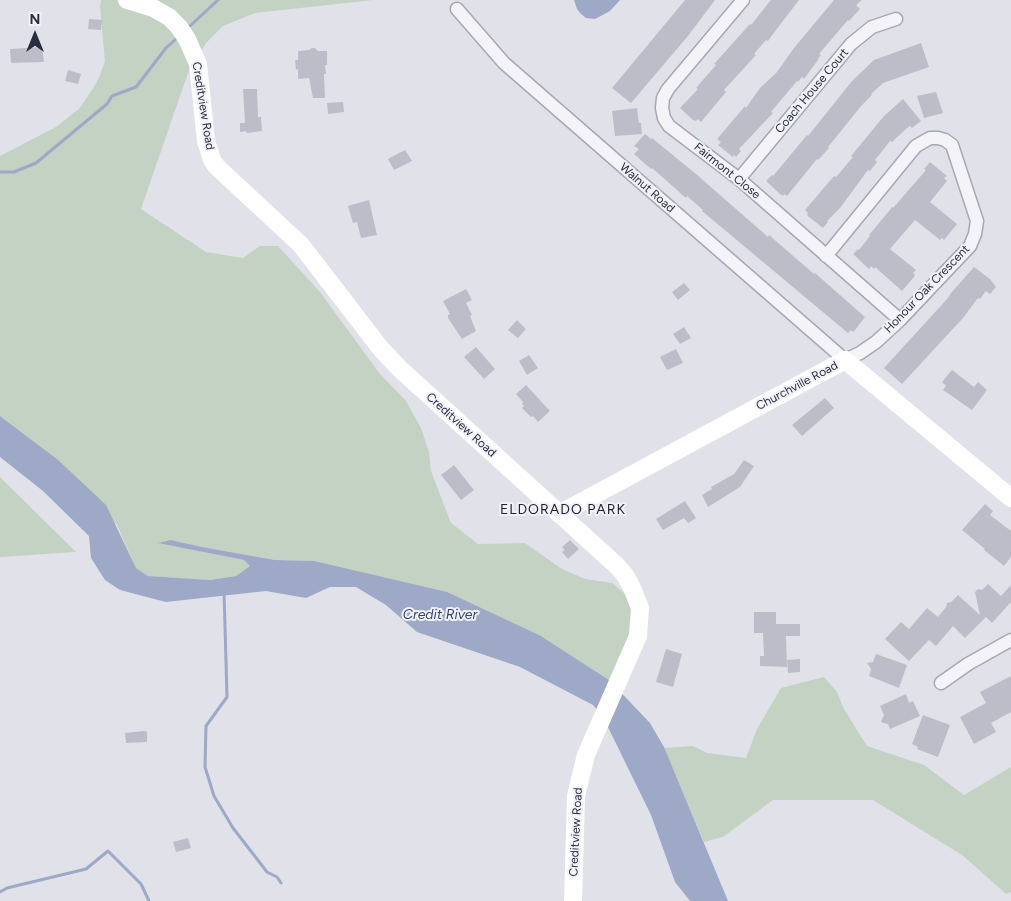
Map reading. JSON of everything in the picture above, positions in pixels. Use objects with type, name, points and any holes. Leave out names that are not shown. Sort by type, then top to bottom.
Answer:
[{"type":"street","name":"Creditview Road","points":[[127,0],[153,8],[169,17],[187,39],[198,64],[206,141],[210,155],[217,167],[301,245],[381,349],[400,369],[616,565],[625,575],[637,599],[640,608],[638,636],[596,731],[584,763],[576,796],[572,901]]},
{"type":"street","name":"Fairmont Close","points":[[743,0],[668,89],[663,98],[664,118],[670,126],[739,179],[900,320]]},
{"type":"street","name":"Walnut Road","points":[[456,9],[504,63],[845,360]]},
{"type":"street","name":"Coach House Court","points":[[739,179],[851,44],[872,27],[896,19]]},
{"type":"street","name":"Honour Oak Crescent","points":[[826,256],[916,146],[930,138],[945,140],[952,145],[977,221],[975,234],[970,246],[900,320],[876,342],[845,360]]},
{"type":"street","name":"Churchville Road","points":[[559,514],[845,360],[1011,498]]},
{"type":"street","points":[[941,683],[968,664],[1011,640]]},
{"type":"green space","points":[[101,0],[373,0],[255,13],[223,26],[206,43],[188,73],[141,209],[206,252],[243,258],[260,246],[278,246],[320,292],[380,374],[406,401],[421,428],[429,452],[431,471],[451,523],[478,544],[525,543],[562,569],[585,579],[612,583],[630,598],[638,645],[609,680],[541,636],[314,561],[275,560],[171,540],[159,543],[244,560],[250,566],[236,576],[210,580],[148,576],[136,568],[117,525],[57,459],[0,416],[0,156],[56,127],[80,108],[97,82],[105,62]]},
{"type":"green space","points":[[0,477],[76,552],[0,557]]},
{"type":"green space","points":[[824,677],[837,692],[844,709],[867,746],[924,765],[964,795],[1011,767],[1011,892],[1006,894],[962,855],[873,800],[773,800],[723,837],[704,842],[664,748],[693,746],[707,753],[746,758],[757,729],[781,688]]},
{"type":"water","points":[[574,0],[620,0],[610,11],[595,19],[586,18],[581,14]]},
{"type":"water","name":"Credit River","points":[[0,416],[57,459],[106,505],[136,568],[148,576],[210,580],[236,576],[250,566],[244,560],[158,543],[171,540],[275,560],[314,561],[447,592],[541,636],[609,680],[650,723],[664,747],[728,901],[690,901],[675,882],[651,815],[603,717],[593,705],[520,667],[417,632],[386,605],[356,587],[330,587],[306,598],[266,591],[166,602],[120,590],[105,580],[91,558],[89,536],[43,491],[0,457]]},
{"type":"building","points":[[685,0],[715,0],[688,36],[631,103],[612,88]]},
{"type":"building","points":[[771,0],[799,0],[768,41],[766,40],[754,54],[756,55],[724,90],[726,92],[701,122],[698,119],[696,121],[693,120],[680,108],[698,89],[696,88],[716,65],[714,64],[751,25]]},
{"type":"building","points":[[834,0],[862,0],[856,5],[860,9],[819,54],[821,55],[804,79],[802,77],[797,81],[771,112],[773,113],[739,149],[741,151],[736,157],[734,155],[733,157],[718,145],[721,142],[717,139],[745,106],[746,108],[760,88],[777,72],[794,48]]},
{"type":"building","points":[[89,19],[102,20],[101,30],[88,29]]},
{"type":"building","points":[[921,43],[929,67],[883,83],[871,94],[829,148],[817,159],[787,196],[780,194],[766,181],[773,176],[808,136],[852,81],[874,60]]},
{"type":"building","points":[[42,47],[44,62],[11,63],[10,49]]},
{"type":"building","points":[[312,48],[318,51],[327,51],[326,74],[324,74],[325,98],[313,98],[309,78],[298,79],[298,69],[296,70],[295,60],[298,60],[298,51]]},
{"type":"building","points":[[68,70],[81,74],[78,84],[65,81]]},
{"type":"building","points":[[243,89],[257,89],[258,117],[261,117],[262,131],[240,132],[240,123],[245,123]]},
{"type":"building","points":[[936,92],[943,113],[924,118],[917,96]]},
{"type":"building","points":[[903,99],[921,121],[912,128],[910,126],[892,142],[890,141],[875,160],[877,162],[870,171],[868,170],[823,228],[807,215],[808,213],[805,210],[853,157],[851,156],[884,116]]},
{"type":"building","points":[[343,102],[344,112],[328,114],[327,103]]},
{"type":"building","points":[[637,108],[642,134],[615,136],[612,111]]},
{"type":"building","points":[[645,134],[696,174],[768,237],[769,235],[865,317],[855,330],[853,332],[851,330],[848,333],[702,211],[687,196],[686,198],[634,154],[639,149],[634,146]]},
{"type":"building","points":[[405,150],[412,161],[394,170],[388,159]]},
{"type":"building","points":[[930,162],[947,176],[944,178],[947,181],[930,202],[957,224],[944,240],[942,238],[940,240],[915,220],[890,249],[916,270],[913,273],[914,277],[902,291],[875,267],[874,269],[871,266],[869,269],[853,254],[859,250],[892,207],[926,170],[924,169]]},
{"type":"building","points":[[369,200],[377,235],[361,238],[357,222],[353,223],[348,206]]},
{"type":"building","points":[[974,267],[990,279],[996,287],[990,294],[986,291],[980,299],[978,298],[963,318],[902,384],[884,368]]},
{"type":"building","points":[[684,283],[690,290],[678,300],[672,292]]},
{"type":"building","points":[[466,289],[472,300],[466,303],[472,315],[470,316],[476,331],[462,339],[448,318],[450,314],[443,301]]},
{"type":"building","points":[[517,320],[526,329],[518,338],[508,330]]},
{"type":"building","points":[[684,327],[691,338],[680,344],[673,334]]},
{"type":"building","points":[[476,347],[495,369],[484,379],[464,357]]},
{"type":"building","points":[[676,349],[683,363],[667,370],[660,357]]},
{"type":"building","points":[[529,355],[538,368],[527,375],[519,361]]},
{"type":"building","points":[[952,370],[974,387],[978,382],[987,390],[972,410],[943,390],[946,386],[942,382]]},
{"type":"building","points":[[526,385],[550,411],[538,422],[522,408],[524,406],[523,402],[516,394]]},
{"type":"building","points":[[825,398],[834,408],[802,436],[792,425]]},
{"type":"building","points":[[744,460],[754,466],[740,487],[708,507],[702,495],[712,489],[711,487],[734,474]]},
{"type":"building","points":[[454,465],[474,490],[461,500],[441,475]]},
{"type":"building","points":[[685,501],[696,518],[688,523],[684,518],[663,530],[656,519]]},
{"type":"building","points":[[985,504],[993,511],[990,515],[1011,531],[1011,557],[1004,566],[962,530]]},
{"type":"building","points":[[570,540],[579,549],[568,559],[562,552],[565,550],[562,547]]},
{"type":"building","points":[[988,584],[1001,596],[1011,585],[1011,602],[992,623],[986,617],[965,638],[953,626],[936,646],[929,640],[909,661],[885,639],[901,622],[909,629],[927,608],[938,617],[947,603],[951,602],[958,595],[980,615],[975,592],[978,589],[982,590]]},
{"type":"building","points":[[754,612],[776,612],[776,624],[800,624],[800,636],[786,636],[787,667],[760,666],[760,656],[764,656],[763,633],[754,633]]},
{"type":"building","points":[[666,649],[682,654],[673,687],[656,682]]},
{"type":"building","points":[[876,654],[907,665],[899,688],[869,676],[871,669],[867,663],[873,662]]},
{"type":"building","points":[[800,659],[800,672],[788,673],[787,660]]},
{"type":"building","points":[[1011,676],[1011,712],[991,723],[996,732],[974,744],[960,717],[986,703],[980,692]]},
{"type":"building","points":[[906,694],[909,703],[913,701],[920,716],[890,729],[888,724],[881,721],[884,715],[880,706]]},
{"type":"building","points":[[923,715],[950,725],[938,757],[917,749],[918,747],[912,744]]},
{"type":"building","points":[[147,732],[147,742],[126,743],[125,733]]},
{"type":"building","points":[[188,838],[191,848],[176,852],[173,842]]},
{"type":"waterway","points":[[190,26],[218,0]]},
{"type":"waterway","points":[[0,172],[14,172],[36,163],[107,104],[112,96],[136,87],[166,48],[176,39]]},
{"type":"waterway","points":[[224,591],[227,697],[206,726],[205,767],[214,796],[233,828],[267,872],[277,877],[281,883]]},
{"type":"waterway","points":[[0,892],[7,888],[86,869],[108,851],[141,884],[149,901]]},
{"type":"district","name":"ELDORADO PARK","points":[[563,510]]}]
